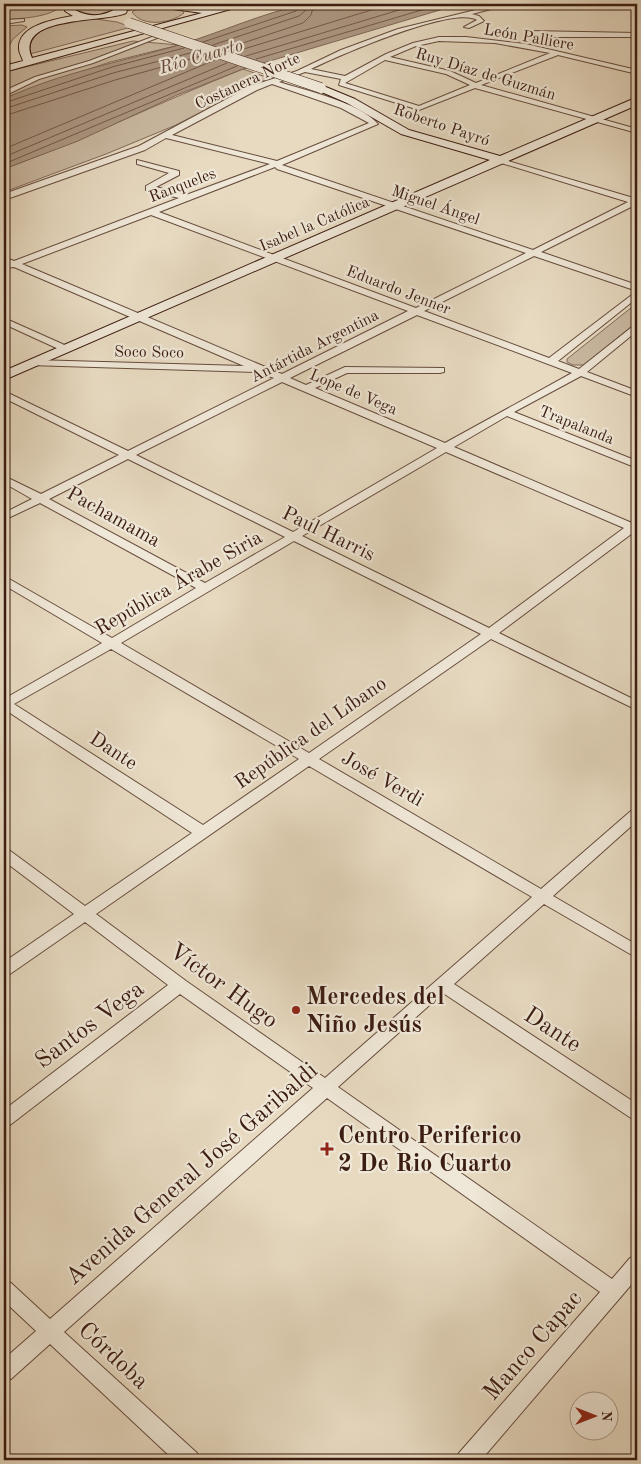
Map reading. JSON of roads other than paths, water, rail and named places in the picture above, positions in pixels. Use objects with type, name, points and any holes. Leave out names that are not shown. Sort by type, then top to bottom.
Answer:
[{"type":"main road","points":[[26,60],[24,47],[27,40],[40,28],[57,22],[94,17],[122,8],[149,4]]},
{"type":"main road","points":[[159,4],[207,8],[244,4]]},
{"type":"main road","points":[[4,67],[207,8],[234,4]]},
{"type":"main road","points":[[94,17],[72,13],[72,6],[45,20],[23,35],[17,45],[18,57],[26,60],[163,24],[185,16],[188,11],[182,5]]},
{"type":"main road","points":[[122,8],[121,15],[132,22]]},
{"type":"main road","points":[[163,24],[207,8]]},
{"type":"main road","name":"Roberto Payró","points":[[94,17],[132,22],[324,87],[405,132],[501,160]]},
{"type":"main road","name":"Isabel la Católica","points":[[4,376],[637,101]]},
{"type":"street","name":"Costanera Norte","points":[[4,197],[142,148],[237,97],[382,36],[508,4]]},
{"type":"street","points":[[461,15],[477,17],[481,21],[467,27]]},
{"type":"street","points":[[4,22],[22,20]]},
{"type":"street","points":[[528,33],[552,36],[637,36]]},
{"type":"street","points":[[382,36],[415,44]]},
{"type":"street","points":[[4,94],[37,78],[91,62],[154,38]]},
{"type":"street","name":"León Palliere","points":[[415,44],[475,40],[507,43],[637,72]]},
{"type":"street","points":[[415,44],[346,78],[341,84],[419,108],[556,53]]},
{"type":"street","name":"Ruy Díaz de Guzmán","points":[[385,58],[448,72],[474,86],[637,131]]},
{"type":"street","points":[[303,69],[346,78]]},
{"type":"street","name":"Ranqueles","points":[[7,264],[152,212],[371,127],[374,122],[349,110],[272,82]]},
{"type":"street","name":"Miguel Ángel","points":[[167,136],[235,151],[276,164],[280,168],[637,288]]},
{"type":"street","name":"Roberto Payró","points":[[501,160],[637,201]]},
{"type":"street","points":[[140,162],[176,173],[150,185],[151,190],[187,198]]},
{"type":"street","name":"Antártida Argentina","points":[[4,517],[637,201]]},
{"type":"street","name":"Eduardo Jenner","points":[[152,212],[637,394]]},
{"type":"street","name":"Lope de Vega","points":[[7,264],[141,316],[636,527]]},
{"type":"street","points":[[551,361],[637,294]]},
{"type":"street","points":[[4,321],[66,349]]},
{"type":"street","name":"República Árabe Siria","points":[[4,703],[112,643],[506,412],[580,372],[637,326]]},
{"type":"street","name":"Soco Soco","points":[[33,363],[264,369]]},
{"type":"street","points":[[308,388],[345,370],[440,370]]},
{"type":"street","name":"Paul Harris","points":[[4,394],[637,706]]},
{"type":"street","name":"Trapalanda","points":[[506,412],[637,465]]},
{"type":"street","name":"Pachamama","points":[[4,480],[204,588]]},
{"type":"street","name":"República del Líbano","points":[[4,970],[307,758],[490,634],[636,527]]},
{"type":"street","name":"José Verdi","points":[[4,580],[637,952]]},
{"type":"street","name":"Dante","points":[[4,703],[202,832]]},
{"type":"street","name":"Avenida General José Garibaldi","points":[[4,1372],[543,896],[636,817]]},
{"type":"street","name":"Víctor Hugo","points":[[4,854],[180,985],[614,1291]]},
{"type":"street","name":"Santos Vega","points":[[4,1120],[180,985]]},
{"type":"street","name":"Dante","points":[[443,985],[637,1113]]},
{"type":"street","name":"Manco Capac","points":[[467,1460],[637,1264]]},
{"type":"street","name":"Córdoba","points":[[4,1289],[189,1460]]},
{"type":"water","name":"Río Cuarto","points":[[306,4],[460,4],[243,69],[177,95],[78,141],[4,169],[4,99],[68,75],[179,45],[274,12]]},
{"type":"place","name":"Mercedes del Niño Jesús","points":[[296,1010]]},
{"type":"place","name":"Centro Periferico 2 De Rio Cuarto","points":[[327,1149]]}]
